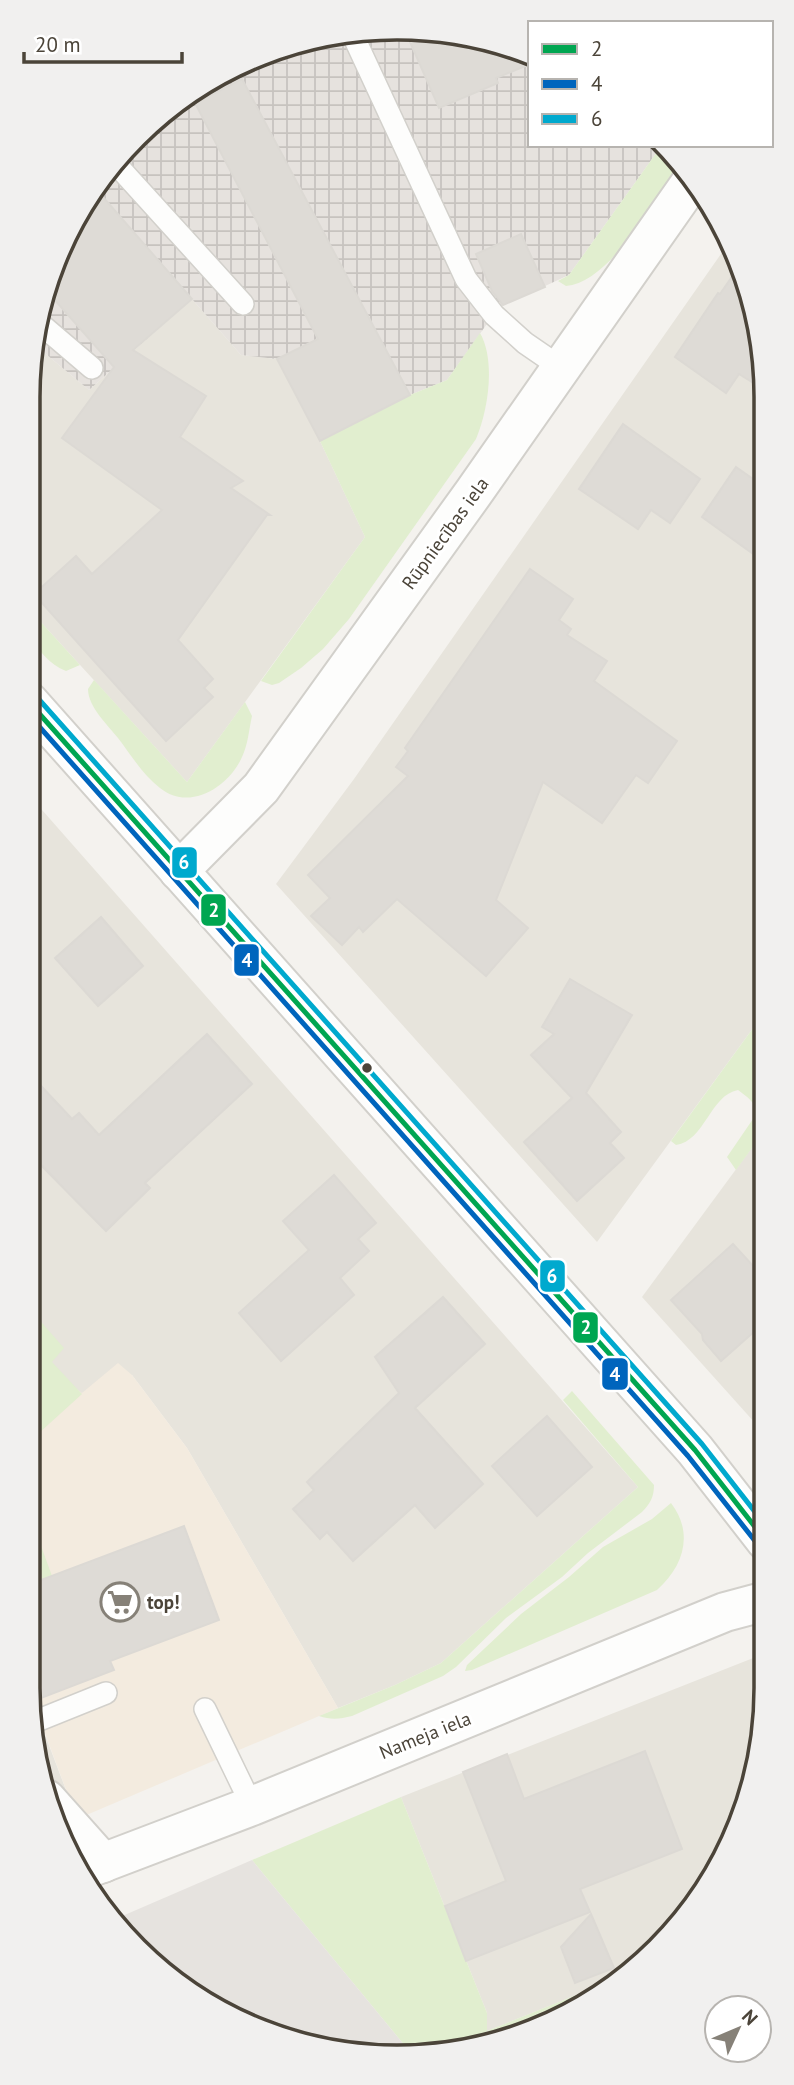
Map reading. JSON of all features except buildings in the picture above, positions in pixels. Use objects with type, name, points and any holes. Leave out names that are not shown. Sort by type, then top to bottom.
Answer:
[{"type":"street","name":"Rūpniecības iela","points":[[179,871],[261,788],[474,492],[686,189]]},
{"type":"street","points":[[40,715],[695,1450],[754,1526]]},
{"type":"street","name":"Nameja iela","points":[[94,1866],[252,1806],[725,1612],[754,1604]]},
{"type":"street","points":[[72,1835],[94,1866]]},
{"type":"lane","points":[[356,42],[466,279],[494,315],[525,343],[560,367]]},
{"type":"lane","points":[[122,171],[243,304]]},
{"type":"lane","points":[[47,329],[92,368]]},
{"type":"lane","points":[[42,1719],[106,1693]]},
{"type":"lane","points":[[205,1709],[252,1806]]},
{"type":"shaded area","points":[[397,40],[467,47],[528,65],[528,147],[651,147],[656,153],[569,275],[499,307],[447,380],[410,395],[320,441],[277,359],[241,355],[192,299],[89,390],[43,352],[52,305],[77,239],[114,180],[162,129],[199,100],[260,67],[305,52],[350,43]]},
{"type":"shaded area","points":[[723,251],[735,282],[747,327],[754,397],[754,1027],[597,1242],[276,884],[354,779]]},
{"type":"shaded area","points":[[192,299],[241,355],[277,359],[320,441],[365,537],[187,782],[40,621],[40,397],[43,352],[89,390]]},
{"type":"shaded area","points":[[40,808],[638,1487],[441,1663],[338,1708],[187,1448],[132,1375],[82,1393],[40,1421]]},
{"type":"shaded area","points":[[754,1145],[754,1422],[642,1297]]},
{"type":"shaded area","points":[[118,1363],[132,1375],[187,1448],[338,1708],[77,1819],[42,1726],[40,1418],[73,1386],[82,1393]]},
{"type":"shaded area","points":[[754,1658],[751,1735],[742,1780],[727,1825],[694,1886],[649,1940],[595,1985],[487,2031],[487,2013],[401,1797]]},
{"type":"shaded area","points":[[42,1728],[77,1819],[63,1813],[52,1780]]},
{"type":"shaded area","points":[[252,1860],[404,2045],[327,2038],[260,2018],[219,1997],[180,1971],[123,1916]]},
{"type":"green space","points":[[656,153],[674,172],[631,236],[599,270],[583,281],[566,286],[558,281],[569,275]]},
{"type":"green space","points":[[480,333],[485,344],[489,371],[487,401],[476,439],[349,619],[323,649],[279,683],[272,685],[261,681],[365,537],[320,441],[410,395],[447,380]]},
{"type":"green space","points":[[40,621],[80,665],[66,671],[40,650]]},
{"type":"green space","points":[[94,680],[187,782],[245,702],[252,716],[246,747],[236,768],[228,778],[207,793],[183,798],[171,795],[143,771],[95,709],[88,689]]},
{"type":"green space","points":[[754,1027],[754,1106],[738,1090],[728,1094],[686,1142],[676,1145],[671,1141]]},
{"type":"green space","points":[[754,1117],[754,1145],[736,1170],[727,1157]]},
{"type":"green space","points":[[40,1321],[64,1348],[52,1362],[82,1394],[40,1432]]},
{"type":"green space","points":[[572,1391],[654,1485],[647,1506],[562,1577],[506,1618],[456,1667],[443,1676],[352,1716],[336,1719],[319,1716],[441,1663],[638,1487],[563,1400]]},
{"type":"green space","points":[[671,1503],[682,1526],[683,1549],[674,1570],[657,1590],[465,1671],[467,1665],[521,1614],[603,1547],[652,1519]]},
{"type":"green space","points":[[40,1543],[52,1576],[40,1580]]},
{"type":"green space","points":[[401,1797],[487,2013],[487,2031],[484,2034],[444,2042],[404,2045],[252,1860]]},
{"type":"green space","points":[[582,1993],[534,2018],[489,2033],[487,2031]]},
{"type":"transit line","name":"6","points":[[40,701],[702,1444],[754,1511]]},
{"type":"transit line","name":"2","points":[[40,714],[695,1450],[754,1526]]},
{"type":"transit line","name":"4","points":[[40,727],[688,1456],[754,1540]]},
{"type":"place","name":"top!","points":[[120,1602]]}]
